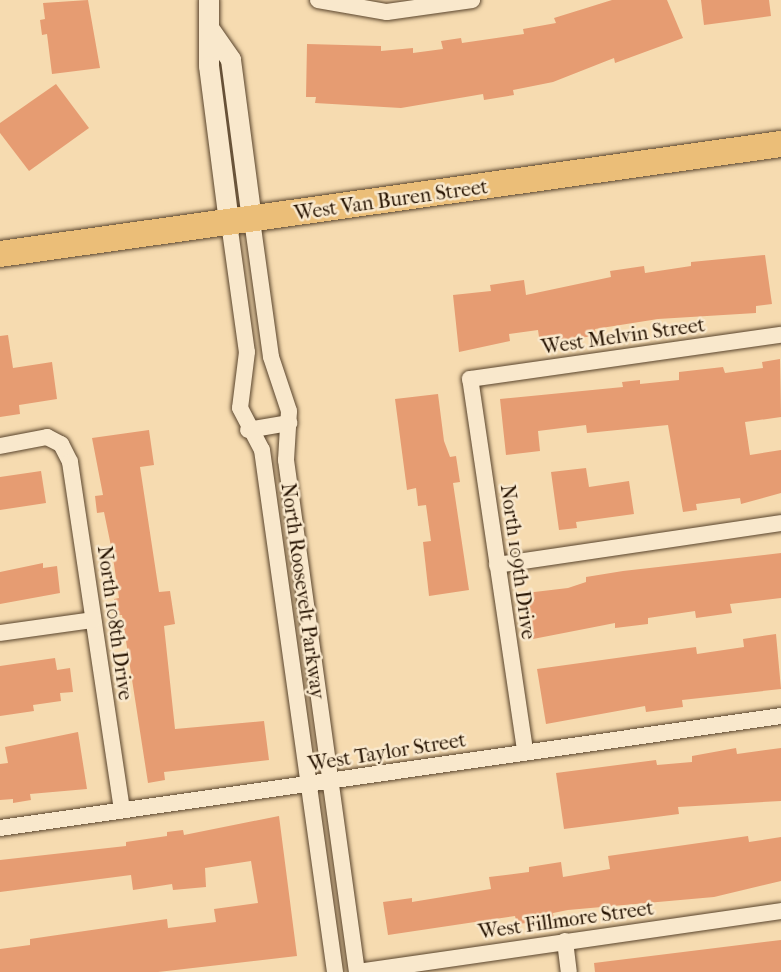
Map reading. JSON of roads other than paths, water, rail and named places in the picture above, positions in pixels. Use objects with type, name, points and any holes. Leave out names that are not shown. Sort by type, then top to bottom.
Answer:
[{"type":"main road","name":"West Van Buren Street","points":[[0,254],[781,144]]},
{"type":"street","points":[[209,0],[212,32],[208,66],[240,221]]},
{"type":"street","points":[[318,0],[387,12],[472,0]]},
{"type":"street","name":"North Roosevelt Parkway","points":[[240,221],[271,357],[287,393],[289,423],[286,460],[358,972]]},
{"type":"street","name":"North Roosevelt Parkway","points":[[240,221],[247,352],[240,408],[248,430],[262,450],[335,972]]},
{"type":"street","name":"West Melvin Street","points":[[470,379],[781,335]]},
{"type":"street","name":"North 109th Drive","points":[[470,379],[525,750]]},
{"type":"street","points":[[248,430],[289,423]]},
{"type":"street","name":"North 108th Drive","points":[[0,446],[47,436],[61,444],[70,462],[122,810]]},
{"type":"street","points":[[272,524],[294,520]]},
{"type":"street","points":[[497,565],[781,523]]},
{"type":"street","points":[[0,633],[93,620]]},
{"type":"street","name":"West Taylor Street","points":[[0,828],[331,783],[525,750],[781,716]]},
{"type":"street","name":"West Fillmore Street","points":[[358,972],[781,911]]},
{"type":"street","points":[[565,941],[569,972]]}]
